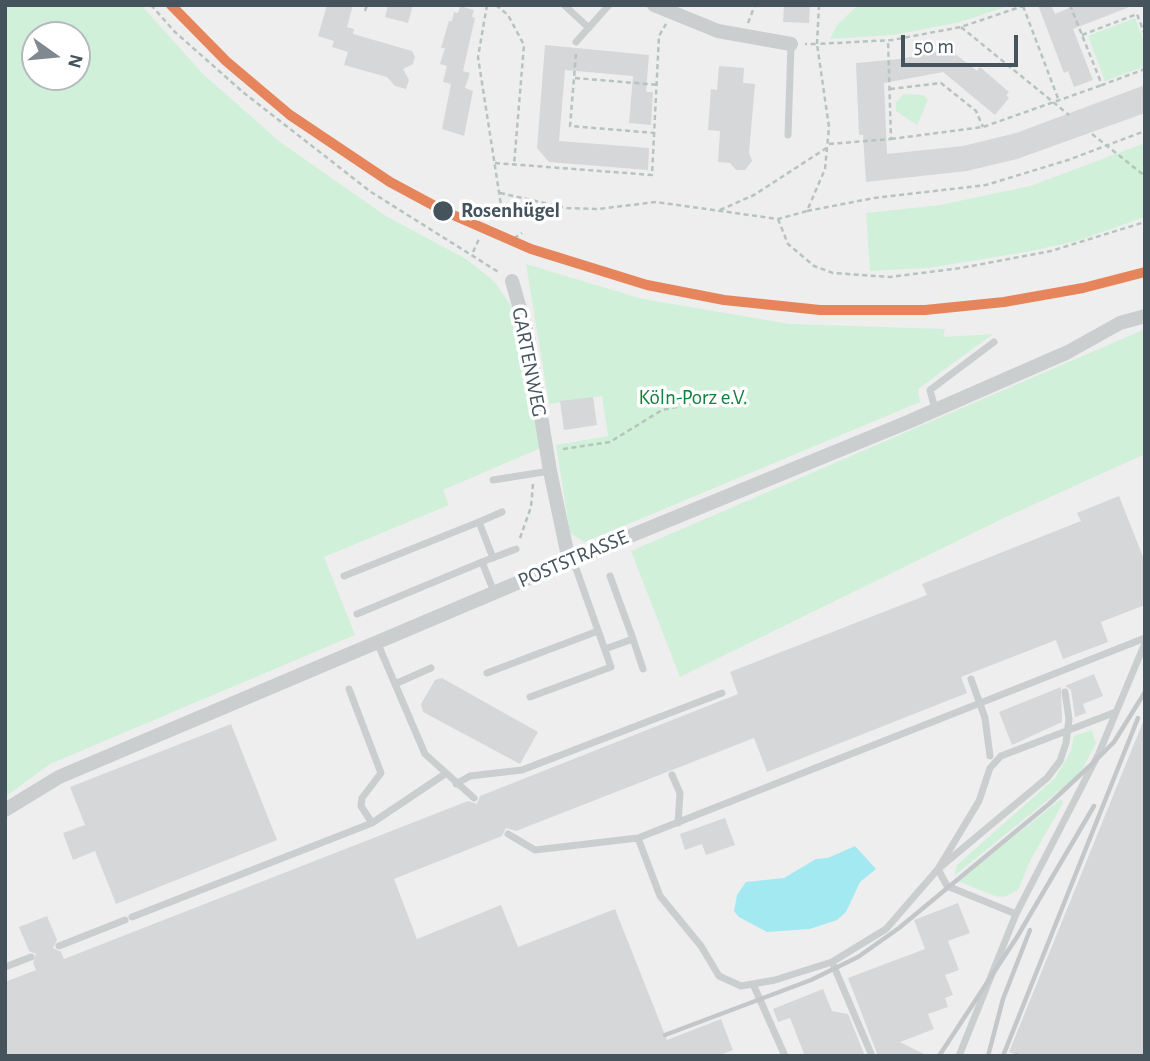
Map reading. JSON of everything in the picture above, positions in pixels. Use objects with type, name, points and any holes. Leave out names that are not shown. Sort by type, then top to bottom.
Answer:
[{"type":"street","points":[[654,5],[718,32],[791,44]]},
{"type":"street","name":"GARTENWEG","points":[[512,281],[528,337],[546,452],[571,560]]},
{"type":"street","name":"POSTSTRASSE","points":[[5,810],[59,777],[494,592],[936,410],[1068,352],[1120,323],[1145,316]]},
{"type":"lane","points":[[564,5],[589,27]]},
{"type":"lane","points":[[576,42],[609,5]]},
{"type":"lane","points":[[788,135],[791,44]]},
{"type":"lane","points":[[936,410],[930,390],[994,342]]},
{"type":"lane","points":[[493,480],[550,471]]},
{"type":"lane","points":[[344,576],[502,512]]},
{"type":"lane","points":[[479,522],[493,558]]},
{"type":"lane","points":[[357,614],[516,549]]},
{"type":"lane","points":[[530,697],[611,667],[571,560]]},
{"type":"lane","points":[[482,562],[494,592]]},
{"type":"lane","points":[[610,576],[643,668]]},
{"type":"lane","points":[[487,673],[598,631]]},
{"type":"lane","points":[[605,649],[633,639]]},
{"type":"lane","points":[[377,641],[425,754],[474,798]]},
{"type":"lane","points":[[959,1056],[1016,914],[1099,753],[1145,641]]},
{"type":"lane","points":[[508,834],[536,850],[638,838],[1145,641]]},
{"type":"lane","points":[[395,684],[431,668]]},
{"type":"lane","points":[[938,869],[979,801],[990,768],[985,718],[971,679]]},
{"type":"lane","points":[[349,689],[381,773],[362,798],[361,806],[372,823]]},
{"type":"lane","points":[[456,784],[470,775],[522,770],[722,692]]},
{"type":"lane","points":[[638,838],[660,896],[701,946],[719,976],[741,986],[832,962],[886,929],[938,869],[1047,778],[1060,761],[1069,719],[1065,692]]},
{"type":"lane","points":[[990,768],[1010,752],[1116,712]]},
{"type":"lane","points":[[59,946],[372,823],[445,774]]},
{"type":"lane","points":[[672,775],[680,793],[678,823]]},
{"type":"lane","points":[[938,869],[947,886],[1016,914]]},
{"type":"lane","points":[[5,967],[31,957]]},
{"type":"lane","points":[[832,962],[872,1056]]},
{"type":"lane","points":[[753,984],[785,1056]]},
{"type":"path","name":"GARTENWEG","points":[[151,5],[175,32],[244,93],[361,185],[473,253],[512,281]]},
{"type":"path","points":[[365,11],[368,5]]},
{"type":"path","points":[[487,5],[478,57],[503,218]]},
{"type":"path","points":[[497,5],[508,15],[524,45],[514,165]]},
{"type":"path","points":[[807,211],[825,169],[828,145],[817,44],[820,5]]},
{"type":"path","points":[[1070,5],[1102,85]]},
{"type":"path","points":[[791,44],[888,40],[961,27],[1024,6],[1057,103]]},
{"type":"path","points":[[495,163],[652,175],[659,85],[656,77],[659,36],[671,13]]},
{"type":"path","points":[[1082,35],[1137,14],[1145,35]]},
{"type":"path","points":[[961,27],[1069,115]]},
{"type":"path","points":[[888,40],[891,139]]},
{"type":"path","points":[[576,42],[570,126],[656,133]]},
{"type":"path","points":[[720,210],[754,195],[828,145],[917,138],[983,127],[1057,103],[1145,69]]},
{"type":"path","points":[[574,78],[659,85]]},
{"type":"path","points":[[890,89],[941,83],[976,111],[983,127]]},
{"type":"path","points":[[500,193],[534,201],[598,209],[656,202],[778,219],[874,198],[931,194],[986,185],[1108,146],[1145,131]]},
{"type":"path","points":[[1092,134],[1145,176]]},
{"type":"path","points":[[503,212],[534,201]]},
{"type":"path","points":[[778,219],[788,244],[814,266],[833,273],[890,276],[961,268],[1051,251],[1145,222]]},
{"type":"path","points":[[508,243],[522,233]]},
{"type":"path","points":[[473,253],[480,239]]},
{"type":"path","points":[[546,452],[610,442],[662,410],[733,395]]},
{"type":"path","points":[[516,549],[530,507],[533,474]]},
{"type":"green space","points":[[5,5],[141,5],[203,74],[280,142],[386,216],[466,259],[494,281],[514,310],[543,447],[443,490],[449,505],[324,557],[355,635],[50,764],[5,797]]},
{"type":"green space","points":[[858,5],[1011,5],[960,22],[894,35],[830,39],[837,25]]},
{"type":"green space","points":[[1135,18],[1145,44],[1145,66],[1105,81],[1088,36]]},
{"type":"green space","points":[[904,94],[923,95],[928,100],[917,125],[896,111],[896,102]]},
{"type":"green space","points":[[1145,143],[1145,217],[1077,241],[1026,252],[928,268],[870,271],[866,213],[940,205],[1030,186]]},
{"type":"green space","name":"Köln-Porz e.V.","points":[[526,264],[643,299],[790,324],[945,329],[943,337],[993,334],[918,389],[920,402],[585,542],[570,533],[556,445],[608,436],[602,396],[549,404]]},
{"type":"green space","points":[[1145,329],[1145,454],[1006,517],[680,677],[631,551]]},
{"type":"green space","points":[[1092,730],[1096,743],[1080,774],[954,876],[957,865],[1055,778],[1071,751],[1074,736]]},
{"type":"green space","points":[[1061,799],[1063,803],[1030,861],[1018,890],[1004,897],[995,896],[958,881]]},
{"type":"water","points":[[855,846],[876,869],[860,882],[846,912],[837,920],[810,929],[767,932],[739,917],[734,911],[737,895],[746,882],[784,878],[816,859],[828,858]]},
{"type":"building","points":[[327,5],[353,5],[347,27],[354,29],[353,34],[412,51],[415,57],[413,64],[403,69],[409,80],[406,89],[395,86],[387,77],[344,65],[348,52],[332,47],[334,41],[318,36]]},
{"type":"building","points":[[388,5],[413,5],[408,23],[385,17]]},
{"type":"building","points":[[784,5],[810,5],[809,23],[783,22]]},
{"type":"building","points":[[1038,5],[1051,5],[1055,14],[1076,5],[1132,6],[1073,29],[1093,80],[1074,87],[1068,71],[1064,73]]},
{"type":"building","points":[[460,6],[474,10],[472,17],[475,18],[463,71],[470,73],[465,88],[473,91],[464,136],[442,129],[451,84],[443,82],[447,66],[440,64],[445,48],[441,48],[449,21],[452,21],[454,12],[458,13]]},
{"type":"building","points":[[545,45],[649,55],[646,92],[653,92],[651,125],[629,123],[633,76],[565,70],[559,141],[649,148],[648,170],[549,162],[537,148]]},
{"type":"building","points":[[949,49],[977,71],[980,67],[1009,92],[1006,95],[1009,98],[995,115],[943,72],[884,83],[887,154],[963,146],[1016,133],[1145,85],[1145,113],[1017,159],[967,171],[866,182],[863,135],[859,135],[856,63],[900,59]]},
{"type":"building","points":[[719,66],[744,68],[743,83],[755,84],[749,153],[752,161],[745,170],[736,170],[730,163],[718,162],[720,131],[708,130],[711,89],[717,90]]},
{"type":"building","points":[[593,397],[597,425],[564,430],[560,401]]},
{"type":"building","points":[[1119,496],[1145,562],[1145,605],[1101,622],[1108,642],[1063,659],[1056,640],[961,677],[967,693],[767,772],[754,738],[516,831],[506,828],[502,836],[394,879],[417,939],[501,905],[518,947],[615,909],[667,1040],[721,1019],[733,1050],[718,1056],[5,1056],[5,982],[36,970],[33,963],[36,954],[29,951],[19,927],[47,916],[57,940],[53,948],[61,952],[64,959],[468,801],[477,804],[480,796],[738,694],[730,672],[927,595],[922,584],[1081,521],[1077,513]]},
{"type":"building","points":[[1094,674],[1103,696],[1083,704],[1086,713],[1075,717],[1071,690],[1065,686]]},
{"type":"building","points":[[442,678],[538,732],[520,764],[423,712],[421,704],[435,680]]},
{"type":"building","points":[[1061,687],[1062,722],[1012,745],[999,712]]},
{"type":"building","points":[[1145,717],[1145,1056],[1019,1056],[1009,1052]]},
{"type":"building","points":[[231,724],[277,840],[116,904],[95,851],[73,860],[63,833],[85,825],[70,787]]},
{"type":"building","points":[[725,818],[735,845],[706,855],[702,844],[685,850],[680,834]]},
{"type":"building","points":[[958,903],[970,933],[948,941],[959,970],[945,975],[953,995],[945,998],[948,1007],[928,1014],[934,1029],[900,1042],[928,1056],[878,1056],[848,978],[925,949],[914,920]]},
{"type":"building","points":[[823,989],[832,1011],[848,1014],[865,1056],[805,1056],[790,1018],[778,1022],[773,1009]]},
{"type":"railway","points":[[665,1035],[811,980],[858,957],[899,928],[1049,804],[1093,763],[1114,742],[1145,692]]},
{"type":"railway","points":[[1003,1056],[1138,718]]},
{"type":"railway","points":[[939,1056],[1017,937],[1094,806]]},
{"type":"railway","points":[[988,1056],[1003,999],[1030,930]]},
{"type":"transit line","points":[[171,5],[226,61],[290,115],[390,182],[444,211],[531,249],[647,285],[724,300],[820,310],[925,310],[1004,302],[1083,288],[1145,272]]},
{"type":"place","name":"Rosenhügel","points":[[443,211]]}]
